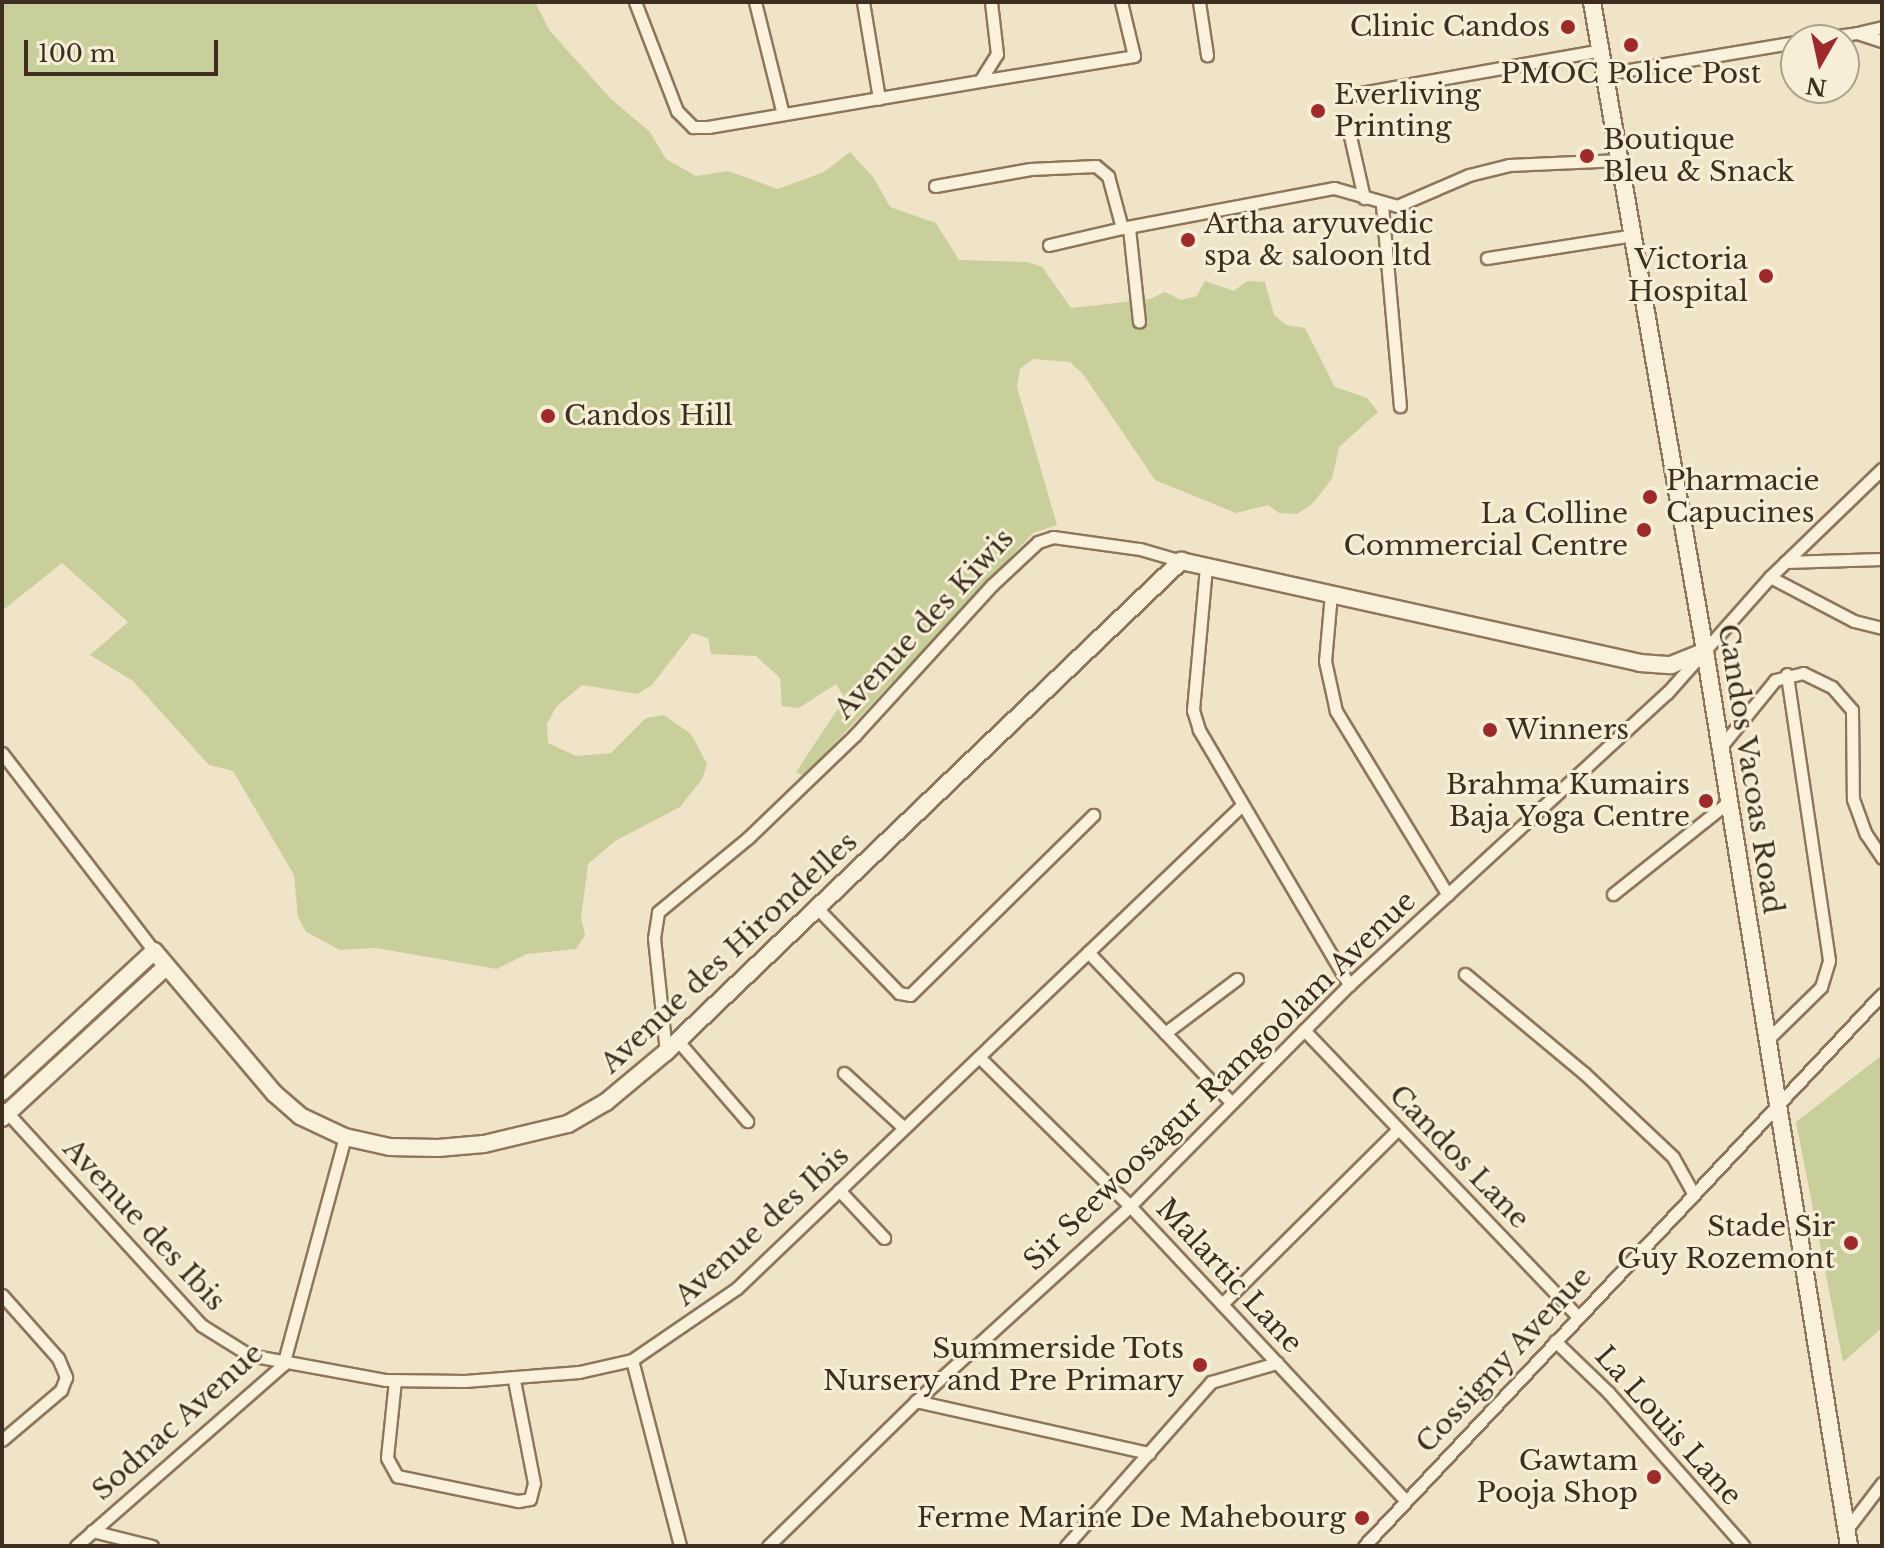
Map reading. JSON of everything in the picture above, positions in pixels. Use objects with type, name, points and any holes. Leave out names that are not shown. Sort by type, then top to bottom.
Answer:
[{"type":"main road","name":"Candos Vacoas Road","points":[[1592,2],[1705,651],[1727,803],[1769,1038],[1848,1538]]},
{"type":"main road","name":"Avenue des Kiwis","points":[[1181,561],[1640,663],[1671,665],[1705,651]]},
{"type":"main road","name":"Avenue des Hirondelles","points":[[154,951],[275,1094],[300,1116],[345,1137],[390,1147],[438,1148],[532,1134],[568,1124],[606,1102],[672,1046],[1181,561]]},
{"type":"main road","points":[[2,1092],[154,951]]},
{"type":"main road","points":[[4,1113],[167,966]]},
{"type":"street","points":[[635,2],[684,121],[708,127],[1134,56],[1121,2]]},
{"type":"street","points":[[755,2],[783,114]]},
{"type":"street","points":[[863,2],[879,99]]},
{"type":"street","points":[[980,81],[997,54],[991,2]]},
{"type":"street","points":[[1199,2],[1207,55]]},
{"type":"street","points":[[1860,32],[1882,27]]},
{"type":"street","points":[[1860,34],[1882,41]]},
{"type":"street","points":[[1605,74],[1780,45]]},
{"type":"street","points":[[1344,96],[1601,50]]},
{"type":"street","points":[[1347,123],[1364,198]]},
{"type":"street","points":[[1049,245],[1306,191],[1334,188],[1382,205],[1414,203],[1469,175],[1509,165],[1621,160]]},
{"type":"street","points":[[935,186],[1030,169],[1096,166],[1108,176],[1126,228],[1139,321]]},
{"type":"street","points":[[1382,205],[1400,406]]},
{"type":"street","points":[[1487,258],[1634,235]]},
{"type":"street","name":"Sir Seewoosagur Ramgoolam Avenue","points":[[773,1545],[916,1401],[1130,1206],[1229,1100],[1349,985],[1667,693],[1770,577],[1882,469]]},
{"type":"street","name":"Avenue des Kiwis","points":[[672,1046],[654,938],[658,912],[749,837],[855,735],[1004,574],[1038,542],[1065,536],[1181,561]]},
{"type":"street","points":[[1785,562],[1882,559]]},
{"type":"street","points":[[1206,567],[1193,710],[1205,745],[1349,985]]},
{"type":"street","points":[[1770,577],[1854,621],[1882,628]]},
{"type":"street","points":[[1331,593],[1325,661],[1336,711],[1448,895]]},
{"type":"street","points":[[1719,750],[1769,685],[1787,674],[1817,678],[1852,710],[1853,799],[1880,851]]},
{"type":"street","points":[[1769,1038],[1821,987],[1829,960],[1787,674]]},
{"type":"street","name":"Avenue des Hirondelles","points":[[2,753],[154,951]]},
{"type":"street","points":[[1613,894],[1727,803]]},
{"type":"street","name":"Avenue des Ibis","points":[[4,1113],[201,1325],[249,1355],[283,1365],[395,1380],[514,1380],[632,1360],[737,1288],[1242,805]]},
{"type":"street","points":[[817,908],[899,993],[910,995],[1093,815]]},
{"type":"street","points":[[1088,952],[1229,1100]]},
{"type":"street","points":[[1465,974],[1584,1073],[1673,1157],[1693,1193]]},
{"type":"street","points":[[1165,1033],[1237,979]]},
{"type":"street","name":"Cossigny Avenue","points":[[1364,1546],[1882,994]]},
{"type":"street","name":"Candos Lane","points":[[1304,1030],[1578,1317]]},
{"type":"street","points":[[672,1046],[747,1121]]},
{"type":"street","name":"Malartic Lane","points":[[979,1057],[1130,1206],[1405,1500]]},
{"type":"street","points":[[844,1073],[904,1128]]},
{"type":"street","points":[[1222,1304],[1398,1129]]},
{"type":"street","name":"Sodnac Avenue","points":[[76,1546],[283,1365],[345,1137]]},
{"type":"street","points":[[839,1190],[884,1238]]},
{"type":"street","points":[[2,1295],[58,1358],[66,1377],[61,1390],[2,1440]]},
{"type":"street","name":"La Louis Lane","points":[[1555,1341],[1630,1415],[1744,1546]]},
{"type":"street","points":[[632,1360],[680,1546]]},
{"type":"street","points":[[1066,1546],[1211,1382],[1277,1363]]},
{"type":"street","points":[[395,1380],[387,1458],[397,1476],[518,1501],[530,1499],[534,1483],[514,1380]]},
{"type":"street","points":[[916,1401],[1149,1453]]},
{"type":"street","points":[[1848,1538],[1882,1483]]},
{"type":"street","points":[[92,1531],[152,1546]]},
{"type":"green space","points":[[2,2],[535,2],[550,31],[611,99],[650,132],[666,159],[696,176],[728,171],[778,189],[824,172],[850,152],[874,178],[890,207],[936,223],[959,260],[1027,262],[1042,267],[1071,308],[1150,299],[1165,292],[1181,300],[1197,296],[1205,281],[1234,291],[1247,281],[1265,282],[1274,315],[1286,325],[1305,328],[1335,387],[1367,398],[1378,412],[1339,447],[1332,479],[1312,504],[1297,514],[1279,513],[1268,505],[1236,513],[1155,480],[1083,374],[1070,362],[1033,359],[1020,369],[1017,387],[1057,525],[1033,533],[804,776],[796,772],[845,698],[836,684],[799,708],[782,706],[780,678],[756,656],[711,654],[708,638],[692,633],[652,685],[637,694],[582,685],[556,707],[547,724],[548,743],[576,756],[611,753],[646,718],[664,715],[691,734],[707,764],[702,779],[680,807],[615,841],[588,864],[581,918],[585,935],[576,949],[527,954],[497,969],[376,948],[340,950],[306,932],[298,917],[294,875],[233,771],[209,765],[133,681],[90,655],[128,622],[62,563],[2,611]]},
{"type":"green space","name":"Stade Sir Guy Rozemont","points":[[1882,1055],[1882,1328],[1843,1362],[1796,1122]]},
{"type":"place","name":"Clinic Candos","points":[[1568,27]]},
{"type":"place","name":"PMOC Police Post","points":[[1631,45]]},
{"type":"place","name":"Everliving Printing","points":[[1318,111]]},
{"type":"place","name":"Boutique Bleu & Snack","points":[[1587,156]]},
{"type":"place","name":"Artha aryuvedic spa & saloon ltd","points":[[1188,240]]},
{"type":"place","name":"Victoria Hospital","points":[[1766,276]]},
{"type":"place","name":"Candos Hill","points":[[548,416]]},
{"type":"place","name":"Pharmacie Capucines","points":[[1650,497]]},
{"type":"place","name":"La Colline Commercial Centre","points":[[1644,530]]},
{"type":"place","name":"Winners","points":[[1490,730]]},
{"type":"place","name":"Brahma Kumairs Baja Yoga Centre","points":[[1706,801]]},
{"type":"place","name":"Stade Sir Guy Rozemont","points":[[1851,1243]]},
{"type":"place","name":"Summerside Tots Nursery and Pre Primary","points":[[1200,1365]]},
{"type":"place","name":"Gawtam Pooja Shop","points":[[1654,1477]]},
{"type":"place","name":"Ferme Marine De Mahebourg","points":[[1362,1518]]}]
